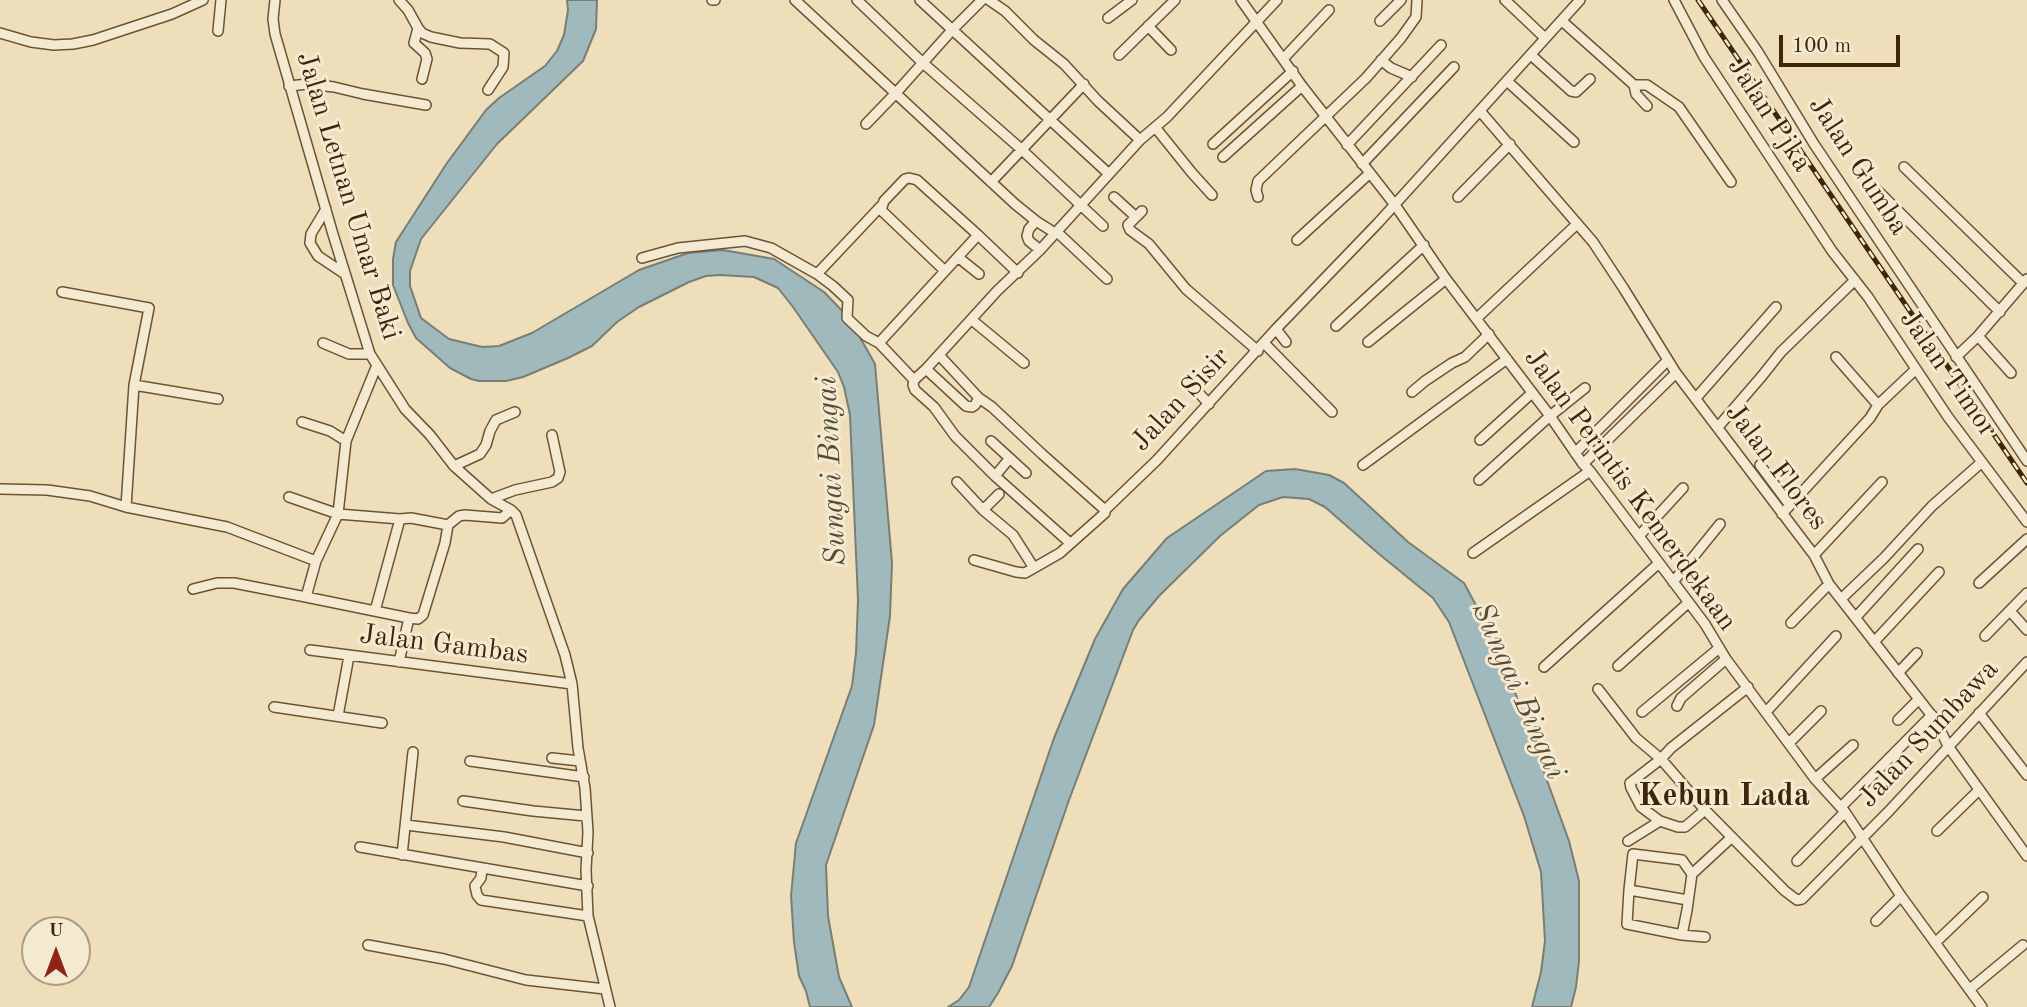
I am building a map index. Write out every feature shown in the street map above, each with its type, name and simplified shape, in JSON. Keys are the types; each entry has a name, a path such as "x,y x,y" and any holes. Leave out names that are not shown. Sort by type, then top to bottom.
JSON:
{"street":[{"path":"0,33 54,45 73,44 172,14 203,0"},
{"path":"218,32 221,0"},
{"name":"Jalan Letnan Umar Baki","path":"275,0 275,34 369,354 405,409 454,466 491,499 511,510"},
{"path":"399,0 422,33 445,41 490,44 500,49 505,57 503,68 488,90"},
{"path":"857,0 1103,226"},
{"path":"920,0 1109,174"},
{"path":"866,124 982,0"},
{"path":"989,0 1005,11 1084,84 1098,101 1140,140"},
{"path":"1108,18 1132,0"},
{"path":"1119,55 1175,0"},
{"name":"Jalan Perintis Kemerdekaan","path":"1241,0 1302,86 1395,205 1446,279 1705,624 1718,649 1815,779 1843,809 1901,896 1982,1007"},
{"path":"1070,543 955,436 934,407 915,390 914,380 997,291 1040,250 1140,140 1167,117 1277,0"},
{"path":"1380,20 1401,0"},
{"path":"1258,197 1258,181 1366,78 1412,24 1416,17 1417,0"},
{"path":"1505,0 1545,38"},
{"name":"Jalan Sisir","path":"1034,568 1060,553 1105,513 1105,510 1157,460 1276,329 1395,205 1580,0"},
{"name":"Jalan Pjka","path":"1674,0 1704,57 1832,251"},
{"name":"Jalan Gumba","path":"1723,0 1814,144 2027,461"},
{"path":"799,2 991,182 1036,221 1056,232 1107,279"},
{"path":"1283,59 1329,10"},
{"path":"1562,20 1634,85 1636,94 1647,106"},
{"path":"1148,26 1171,50"},
{"path":"418,27 414,43 425,53 427,60 422,79"},
{"path":"1347,145 1441,45"},
{"path":"1531,55 1571,91 1576,92 1590,79"},
{"path":"1381,60 1391,68 1412,77"},
{"path":"1362,164 1454,67"},
{"path":"1213,144 1293,71"},
{"path":"1507,80 1574,142"},
{"path":"289,86 308,84 334,87 426,105"},
{"path":"991,182 1084,84"},
{"path":"1634,85 1647,85 1679,107 1731,183"},
{"path":"1223,157 1302,86"},
{"name":"Jalan Flores","path":"1480,111 1592,242 1667,361 1814,555 1829,583 1932,715 1948,746 2027,856"},
{"path":"1155,127 1212,195"},
{"path":"1458,197 1510,144"},
{"path":"1904,167 2025,281 2000,312 1956,357"},
{"path":"1297,240 1370,173"},
{"path":"817,274 905,179 913,178 1018,273"},
{"path":"1877,190 2000,312"},
{"path":"1114,197 1139,214 1128,225 1130,230 1149,244 1186,289 1261,347 1332,412"},
{"path":"881,206 883,214 945,271"},
{"path":"326,209 311,234 310,243 318,256 345,274"},
{"path":"1036,221 1027,236 1040,250"},
{"path":"1477,318 1577,224"},
{"path":"879,343 978,235"},
{"path":"642,258 678,248 745,241 771,248 817,274 848,300 847,318 853,326 879,343 914,380"},
{"path":"1336,326 1424,245"},
{"name":"Jalan Timor","path":"1832,251 1855,280 1948,417 2027,522"},
{"path":"959,258 979,274"},
{"path":"1368,342 1446,279"},
{"path":"1718,427 1781,352 1855,280"},
{"path":"62,292 149,308 134,385 126,507"},
{"path":"1696,398 1776,307"},
{"path":"972,320 1024,363"},
{"path":"1276,329 1286,342"},
{"path":"1412,392 1452,363 1465,357 1489,334"},
{"path":"1978,336 2011,373"},
{"path":"323,343 349,354 369,354"},
{"path":"939,355 979,398 1105,510"},
{"path":"1836,357 1878,405"},
{"path":"1363,465 1507,359"},
{"path":"1575,453 1667,361"},
{"path":"306,597 316,561 338,514 346,441 377,365"},
{"path":"926,369 966,406 975,405 979,398"},
{"path":"1782,513 1870,418 1878,405 1916,369"},
{"path":"1473,554 1587,467 1676,373"},
{"path":"134,385 218,399"},
{"path":"1479,480 1585,388"},
{"path":"1197,391 1209,404"},
{"path":"1480,440 1532,393"},
{"path":"454,466 480,454 496,420 516,412"},
{"path":"302,422 330,431 346,441"},
{"path":"491,499 558,478 560,472 552,435"},
{"path":"991,441 1026,473"},
{"path":"995,476 1009,459"},
{"path":"1842,599 1932,506 1982,462"},
{"path":"1760,465 1789,504"},
{"path":"957,482 983,510 1013,535 1034,568 1025,573 1016,572 974,560"},
{"path":"1814,555 1882,482"},
{"path":"1639,536 1683,488"},
{"path":"0,489 47,490 90,496 126,507 227,527 316,561"},
{"path":"983,510 999,494"},
{"path":"289,497 338,514 411,518 448,525"},
{"path":"193,589 217,583 234,583 409,618 421,617 445,543 448,525 459,516 502,518 511,510 516,515 565,654 572,684 584,777 588,916 610,1007"},
{"path":"375,611 400,519"},
{"path":"1673,582 1720,524"},
{"path":"1979,583 2027,539"},
{"path":"1856,617 1918,549"},
{"path":"1544,667 1659,563"},
{"path":"1874,642 1939,572"},
{"path":"1791,623 1829,583"},
{"path":"1984,636 2027,593"},
{"path":"1618,666 1688,603"},
{"path":"2010,611 2027,630"},
{"path":"400,662 409,618"},
{"path":"1766,712 1836,636"},
{"path":"1642,712 1718,649"},
{"name":"Jalan Gambas","path":"310,650 572,684"},
{"path":"1898,673 1917,653"},
{"path":"338,716 349,656"},
{"path":"1677,706 1681,698 1726,659"},
{"name":"Jalan Sumbawa","path":"1732,837 1784,891 1797,900 1802,899 2027,662"},
{"path":"1705,810 1685,827 1660,821 1642,807 1630,783 1748,687"},
{"path":"1598,689 1636,738 1661,759 1732,837 1692,874 1682,934"},
{"path":"1898,720 1919,699"},
{"path":"274,707 383,723"},
{"path":"1789,743 1821,711"},
{"path":"1979,713 2027,775"},
{"path":"1797,861 1932,715"},
{"path":"1815,779 1853,745"},
{"path":"402,855 413,752"},
{"path":"552,758 580,761"},
{"path":"470,761 584,777"},
{"path":"1937,831 1979,790"},
{"path":"463,801 586,816"},
{"path":"1628,841 1660,821"},
{"path":"406,825 504,837 588,853"},
{"path":"360,847 588,886"},
{"path":"1692,874 1682,860 1633,854 1627,924 1705,937"},
{"path":"482,868 480,880 475,886 481,900 588,916"},
{"path":"1629,890 1688,900"},
{"path":"1876,921 1901,896"},
{"path":"1935,943 1983,897"},
{"path":"1970,989 2023,944"},
{"path":"368,945 444,959 526,979 605,989"}],"water":[{"path":"567,0 597,0 596,29 583,61 497,144 421,239 410,271 410,286 421,318 449,339 482,347 499,346 532,333 639,270 688,253 723,250 774,259 824,292 849,318 875,364 892,563 890,616 874,725 826,865 828,916 839,977 852,1007 810,1007 799,976 791,896 796,843 852,686 856,653 858,600 850,415 838,372 778,288 754,277 720,275 706,276 689,282 639,307 617,322 592,346 568,358 523,377 506,381 479,381 450,368 416,338 393,285 396,242 447,163 486,110 545,66 557,51 564,35"},
{"path":"1295,469 1329,475 1344,483 1408,542 1464,583 1499,648 1569,841 1579,881 1579,961 1571,1007 1532,1007 1545,941 1541,872 1524,816 1449,622 1433,598 1325,507 1309,499 1283,497 1259,505 1220,536 1159,596 1139,620 1069,800 1012,966 989,1007 948,1007 959,1000 969,987 1054,738 1095,639 1123,589 1167,538 1266,471"}],"railway":[{"path":"1698,0 2027,483"}],"district":[{"name":"Kebun Lada","path":"1724,797"}],"water label":[{"name":"Sungai Bingai","path":"832,471"},
{"name":"Sungai Bingai","path":"1518,691"}]}
